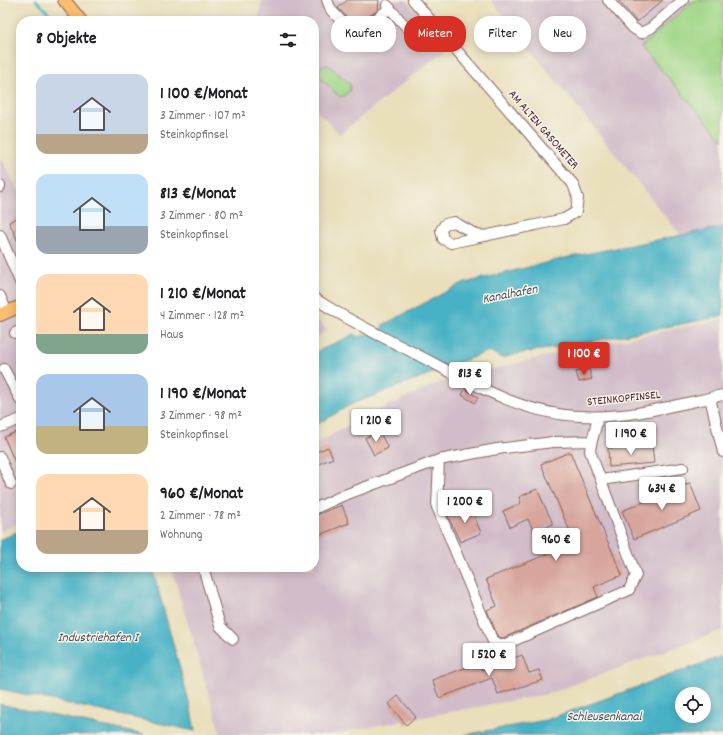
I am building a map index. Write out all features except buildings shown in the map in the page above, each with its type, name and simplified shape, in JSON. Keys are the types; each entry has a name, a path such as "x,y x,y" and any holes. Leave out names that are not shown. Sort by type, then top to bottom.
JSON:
{"main road":[{"path":"64,0 77,16"},
{"path":"3,314 16,308"}],"street":[{"path":"327,0 331,10 355,36 389,7 404,23"},
{"name":"AM ALTEN GASOMETER","path":"413,0 427,16"},
{"path":"608,0 633,28 641,33 651,28 683,0"},
{"name":"AM ALTEN GASOMETER","path":"458,52 573,184 578,195 576,212 568,218 486,236"},
{"path":"0,235 16,272"},
{"path":"0,296 3,314"},
{"name":"STEINKOPFINSEL","path":"319,301 346,317 465,379 505,399 524,406 560,414 597,417 640,412 723,395"},
{"path":"4,370 16,392"},
{"path":"710,398 723,452"},
{"path":"493,642 504,645 629,590 636,575 590,451 591,441 597,426 597,417"},
{"path":"0,427 16,421"},
{"path":"319,507 342,496 438,460 497,449 553,442 591,441"},
{"path":"0,457 11,484"},
{"path":"438,460 437,507 499,656"},
{"path":"601,480 683,468"},
{"path":"204,572 220,626 233,639"}],"shaded area":[{"path":"262,0 406,0 420,16 404,16 404,52 442,52 340,134 319,113 319,16 259,16"},
{"path":"491,0 723,0 723,227 681,236 531,50 531,16 504,16"},
{"path":"0,156 16,186 16,524 0,531"},
{"path":"723,319 723,630 548,694 326,735 221,735 172,572 319,572 319,442 360,418 441,382 575,349"},
{"path":"319,322 327,330 319,336"}],"green space":[{"path":"694,0 723,0 723,140 641,47"},
{"path":"328,65 350,84 350,90 344,96 339,96 319,78 319,69"}],"water":[{"name":"Kanalhafen","path":"723,227 723,316 562,347 521,353 502,358 489,351 352,404 319,423 319,351 354,334 359,337 382,328 383,325 461,284 565,258"},
{"name":"Industriehafen I","path":"16,532 16,572 153,572 190,705 195,731 0,689 0,540"},
{"name":"Schleusenkanal","path":"723,656 723,735 464,735 546,720"},
{"path":"0,704 144,735 0,735"}],"waterway":[{"path":"36,0 52,16"}]}
